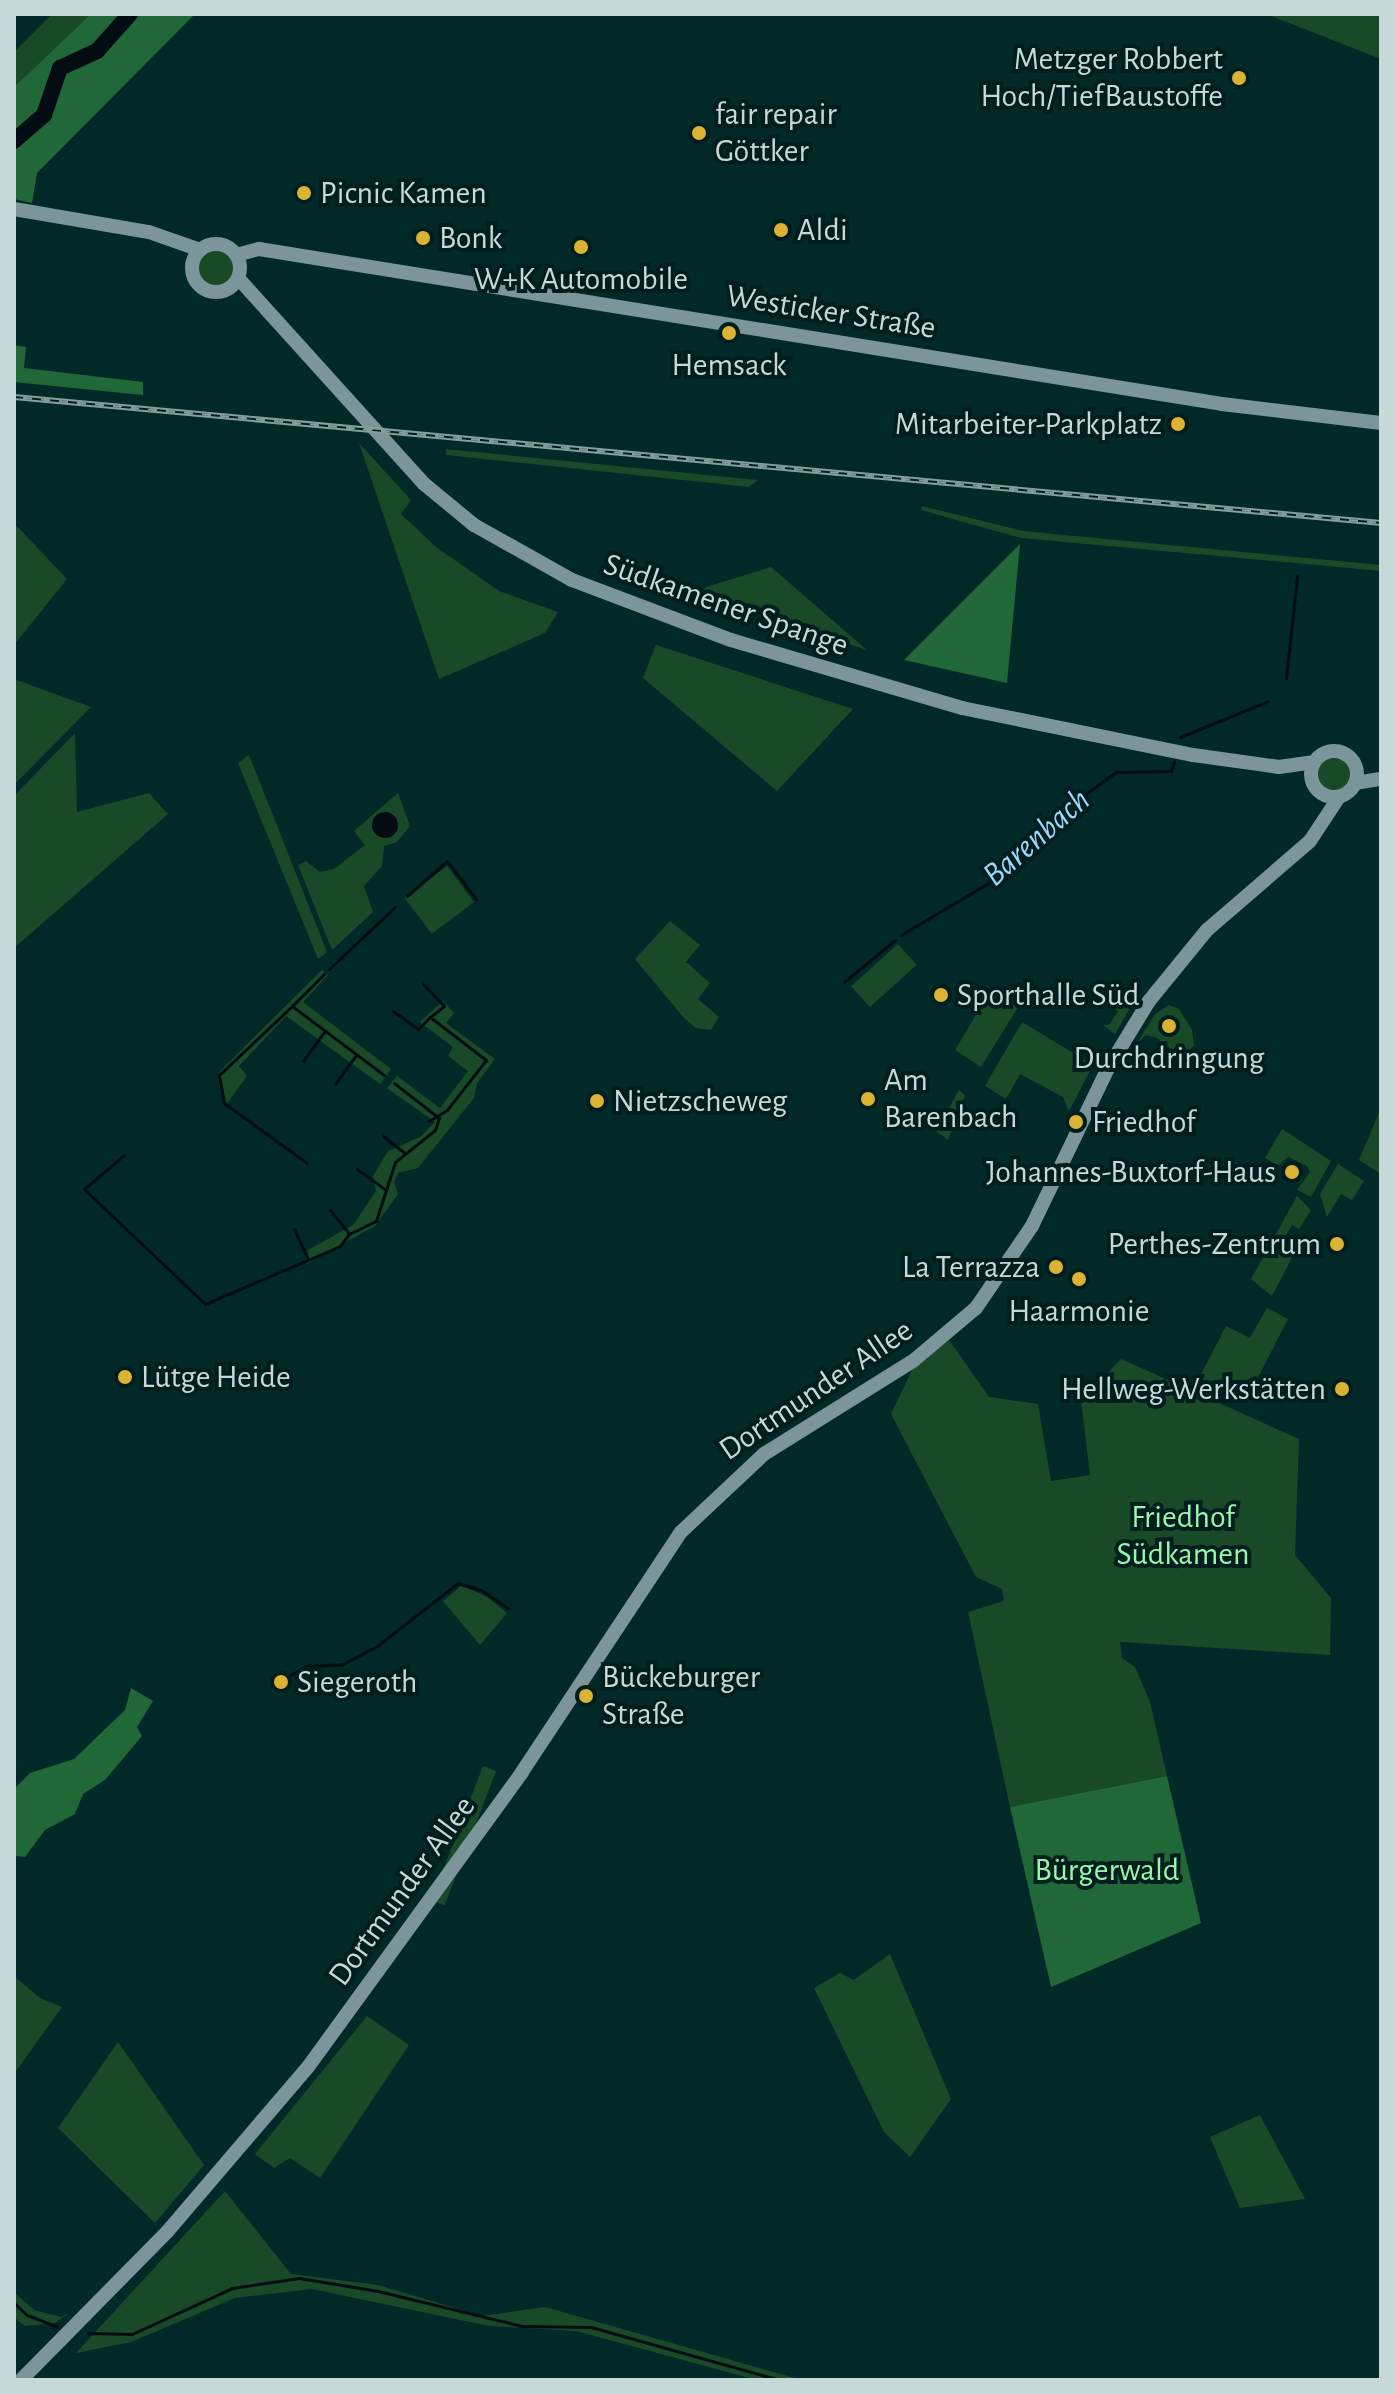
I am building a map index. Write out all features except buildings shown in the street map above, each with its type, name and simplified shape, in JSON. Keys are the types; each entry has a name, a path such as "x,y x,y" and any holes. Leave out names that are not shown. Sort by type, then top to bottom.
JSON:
{"street":[{"path":"14,209 167,237 196,254 222,245 236,272 215,292 202,288 192,275 196,254"},
{"name":"Westicker Straße","path":"236,272 273,252 1222,404 1381,423"},
{"name":"Südkamener Spange","path":"236,272 256,300 423,483 507,546 572,580 731,640 900,692 1087,736 1279,767"},
{"path":"1279,767 1313,762 1335,750 1347,754 1356,768 1355,783"},
{"path":"1311,780 1313,762"},
{"path":"1279,767 1311,780 1321,794 1319,829"},
{"path":"1356,768 1381,777"},
{"path":"1321,794 1339,797 1355,783 1381,777"},
{"name":"Dortmunder Allee","path":"21,2380 198,2197 308,2067 398,1948 681,1532 764,1454 913,1361 976,1308 1032,1226 1107,1070 1154,993 1207,930 1303,849 1339,797"}],"green space":[{"path":"52,14 91,14 14,87 14,52"},
{"path":"91,14 195,14 37,173 32,203 14,199 14,87"},
{"path":"1266,14 1381,14 1381,59"},
{"path":"216,250 229,255 234,268 229,281 216,286 203,281 198,268 203,255"},
{"path":"14,345 26,347 24,368 143,382 143,395 14,382"},
{"path":"359,443 411,500 401,514 436,547 499,591 558,612 545,633 439,679"},
{"path":"446,449 758,480 749,487 446,455"},
{"path":"922,506 1023,531 1381,565 1381,571 1021,538 921,510"},
{"path":"14,523 67,579 14,645"},
{"path":"1020,544 1007,683 904,660"},
{"path":"771,567 867,650 700,596 706,587"},
{"path":"656,645 853,709 777,791 643,678"},
{"path":"14,679 91,707 15,784 14,782"},
{"path":"75,733 77,812 149,793 168,814 14,948 14,796"},
{"path":"249,755 327,952 318,959 238,763"},
{"path":"1334,756 1347,761 1352,774 1347,787 1334,792 1321,787 1316,774 1321,761"},
{"path":"398,793 410,826 397,842 384,846 382,866 364,886 373,912 332,950 298,865 306,861 320,872 334,869 365,845 354,831"},
{"path":"447,866 474,902 432,934 405,898"},
{"path":"670,921 700,945 686,962 710,983 698,999 719,1017 711,1030 696,1028 684,1018 635,959"},
{"path":"898,944 917,965 870,1007 851,986"},
{"path":"322,970 328,975 303,1002 391,1069 380,1084 286,1016 239,1066 247,1076 226,1105 219,1072"},
{"path":"991,990 1008,1001 1015,990 1025,996 981,1067 955,1050"},
{"path":"1110,996 1130,1008 1115,1034 1103,1025 1109,1025 1118,1011 1110,1006"},
{"path":"443,1001 454,1013 446,1023 495,1059 477,1083 474,1098 418,1168 398,1173 394,1182 398,1194 375,1226 306,1264 308,1250 353,1225 376,1191 373,1176 388,1151 420,1137 435,1122 387,1088 397,1076 440,1108 468,1071 448,1056 453,1047 420,1022"},
{"path":"1169,1005 1179,1009 1192,1030 1194,1046 1180,1056 1157,1038 1146,1035 1137,1043 1155,1014"},
{"path":"1022,1022 1093,1065 1069,1111 1063,1097 1020,1074 1006,1099 985,1086"},
{"path":"959,1090 965,1095 948,1140 936,1131"},
{"path":"1381,1108 1381,1174 1359,1160"},
{"path":"1282,1129 1331,1161 1311,1197 1297,1190 1310,1172 1307,1166 1288,1157 1278,1166 1265,1158"},
{"path":"1338,1164 1364,1181 1352,1200 1341,1194 1327,1217 1320,1194"},
{"path":"1297,1196 1311,1210 1299,1229 1292,1225 1280,1245 1294,1254 1272,1296 1251,1279"},
{"path":"1267,1308 1288,1319 1247,1399 1198,1380 1226,1326 1250,1338"},
{"name":"Friedhof Südkamen","path":"949,1340 989,1397 1038,1404 1051,1481 1090,1475 1081,1400 1121,1359 1299,1439 1295,1555 1331,1598 1330,1655 1120,1642 1122,1658 1135,1667 1150,1702 1167,1776 1010,1807 968,1612 1004,1601 1002,1589 976,1577 891,1414 913,1368"},
{"path":"461,1586 486,1596 507,1613 480,1645 443,1601"},
{"path":"131,1688 153,1701 137,1727 142,1736 105,1780 83,1794 75,1814 45,1830 25,1857 14,1856 14,1789 30,1773 74,1759 125,1710"},
{"path":"483,1766 496,1771 444,1905 431,1900"},
{"name":"Bürgerwald","path":"1167,1776 1201,1923 1051,1987 1010,1807"},
{"path":"890,1954 951,2099 910,2157 884,2132 814,1988 840,1973 854,1980"},
{"path":"14,1976 40,1998 62,2007 14,2074"},
{"path":"367,2016 409,2045 320,2178 290,2158 274,2168 255,2154"},
{"path":"118,2042 204,2165 155,2223 58,2128"},
{"path":"1260,2115 1305,2199 1240,2208 1210,2137"},
{"path":"225,2191 291,2274 378,2285 482,2316 545,2307 802,2380 757,2380 576,2331 489,2326 312,2289 235,2298 131,2342 76,2353"},
{"path":"14,2292 34,2310 61,2317 70,2312 55,2323 25,2326 14,2318"}],"shaded area":[{"path":"385,812 395,815 398,825 395,835 385,838 375,835 372,825 375,815"}],"waterway":[{"path":"14,141 44,115 60,68 97,51 130,14"},
{"name":"Barenbach","path":"1286,678 1297,576"},
{"name":"Barenbach","path":"1180,737 1268,701"},
{"name":"Barenbach","path":"901,935 990,882 1066,808 1116,772 1171,771 1174,761"},
{"path":"407,896 447,861 476,899"},
{"path":"329,969 395,907"},
{"name":"Barenbach","path":"844,982 895,940"},
{"path":"324,974 292,1006 384,1075"},
{"path":"423,984 444,1006 430,1017"},
{"path":"292,1006 219,1075 224,1103 307,1163"},
{"path":"393,1011 418,1029 430,1017 486,1060 447,1110 429,1121"},
{"path":"303,1061 324,1032"},
{"path":"335,1084 356,1055"},
{"path":"124,1155 84,1189 205,1304 340,1246 349,1234 376,1221 395,1162 435,1130 439,1118 394,1083"},
{"path":"383,1136 405,1153"},
{"path":"357,1169 386,1190"},
{"path":"330,1210 348,1232"},
{"path":"294,1229 308,1259"},
{"name":"Barenbach","path":"290,1675 308,1666 343,1664 377,1646 458,1583 481,1590 508,1608"},
{"path":"88,2333 132,2334 232,2288 299,2278 378,2291 522,2326 591,2327 779,2380"},
{"path":"14,2303 27,2315 58,2327"}],"railway":[{"path":"14,397 1381,523"}],"place":[{"name":"Metzger Robbert Hoch/TiefBaustoffe","path":"1239,78"},
{"name":"fair repair Göttker","path":"699,133"},
{"name":"Picnic Kamen","path":"304,193"},
{"name":"Aldi","path":"781,230"},
{"name":"Bonk","path":"423,238"},
{"name":"W+K Automobile","path":"581,247"},
{"name":"Hemsack","path":"729,333"},
{"name":"Mitarbeiter-Parkplatz","path":"1178,424"},
{"name":"Sporthalle Süd","path":"941,995"},
{"name":"Durchdringung","path":"1169,1026"},
{"name":"Am Barenbach","path":"868,1099"},
{"name":"Nietzscheweg","path":"597,1101"},
{"name":"Friedhof","path":"1076,1122"},
{"name":"Johannes-Buxtorf-Haus","path":"1292,1172"},
{"name":"Perthes-Zentrum","path":"1337,1244"},
{"name":"La Terrazza","path":"1056,1267"},
{"name":"Haarmonie","path":"1079,1279"},
{"name":"Lütge Heide","path":"125,1377"},
{"name":"Hellweg-Werkstätten","path":"1342,1389"},
{"name":"Siegeroth","path":"281,1682"},
{"name":"Bückeburger Straße","path":"586,1696"}]}
